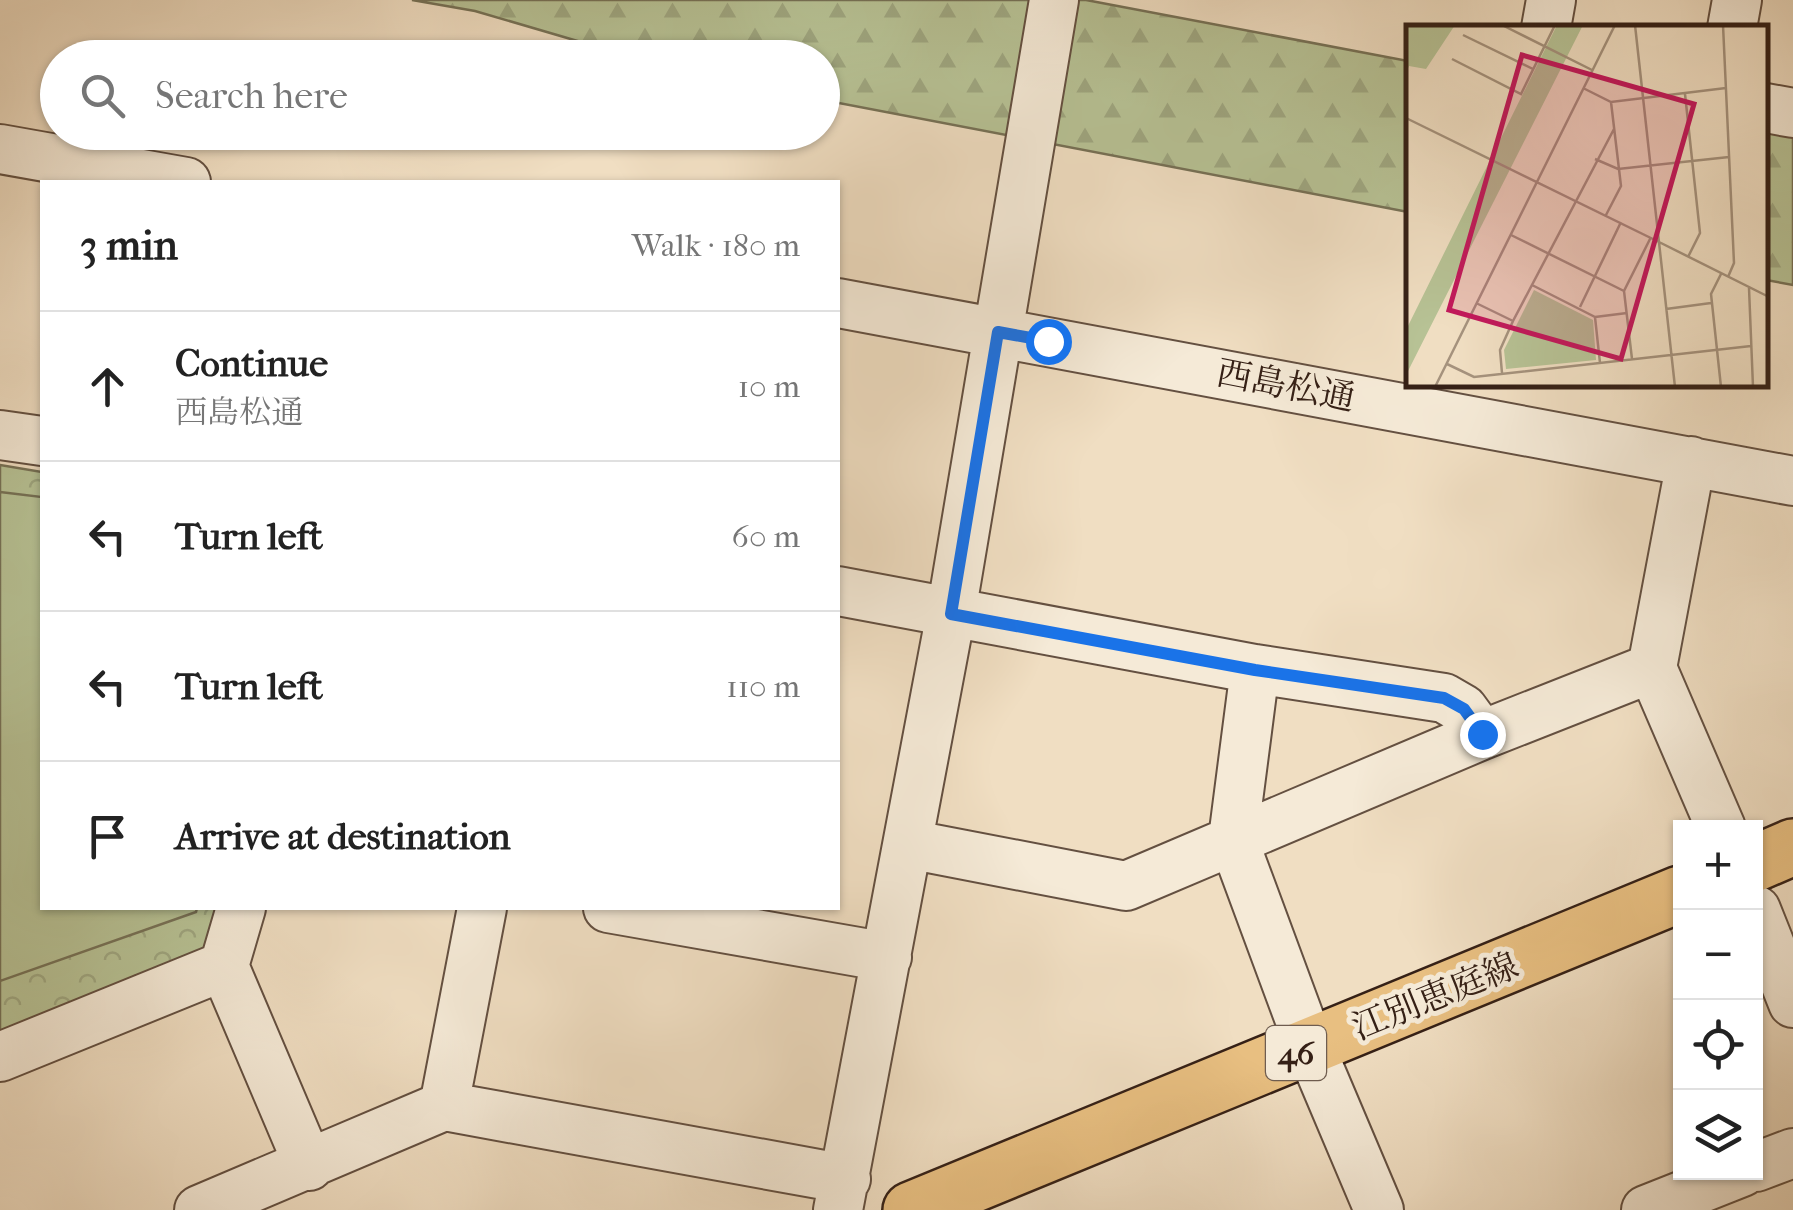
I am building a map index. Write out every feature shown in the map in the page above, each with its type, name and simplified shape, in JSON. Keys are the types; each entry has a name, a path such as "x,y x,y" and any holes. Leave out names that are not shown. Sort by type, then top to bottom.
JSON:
{"main road":[{"path":"1763,860 1793,847"},
{"name":"江別恵庭線","path":"911,1210 1673,897"}],"street":[{"path":"200,1210 444,1106 842,1194 951,614 1054,0"},
{"path":"1547,25 1552,0"},
{"path":"1733,25 1737,0"},
{"path":"1768,108 1793,113"},
{"path":"0,149 92,174 162,180"},
{"name":"西島松通","path":"840,303 1793,480"},
{"path":"0,435 40,441"},
{"path":"1691,462 1652,668 1718,820"},
{"path":"840,591 1255,670 1444,698 1464,709 1482,734"},
{"path":"908,844 1126,886 1482,734 1652,668"},
{"path":"1255,670 1232,839 1310,1048 1379,1210"},
{"path":"240,910 224,966 309,1166"},
{"path":"444,1106 482,910"},
{"path":"620,910 888,956"},
{"path":"1763,928 1793,1003"},
{"path":"0,1057 224,966"},
{"path":"1763,1164 1793,1152"},
{"path":"1646,1210 1722,1180"}],"green space":[{"path":"412,0 1086,0 1406,61 1406,212 840,103 840,40 574,40 475,11"},
{"path":"1768,125 1793,130 1793,285 1768,280"},
{"path":"0,465 40,472 40,910 224,910 202,954 0,1041"},
{"path":"0,492 40,497 40,910 196,910 0,981"}],"route":[{"path":"1048,341 998,332 951,614 1255,670 1444,698 1464,709 1482,734"}]}
